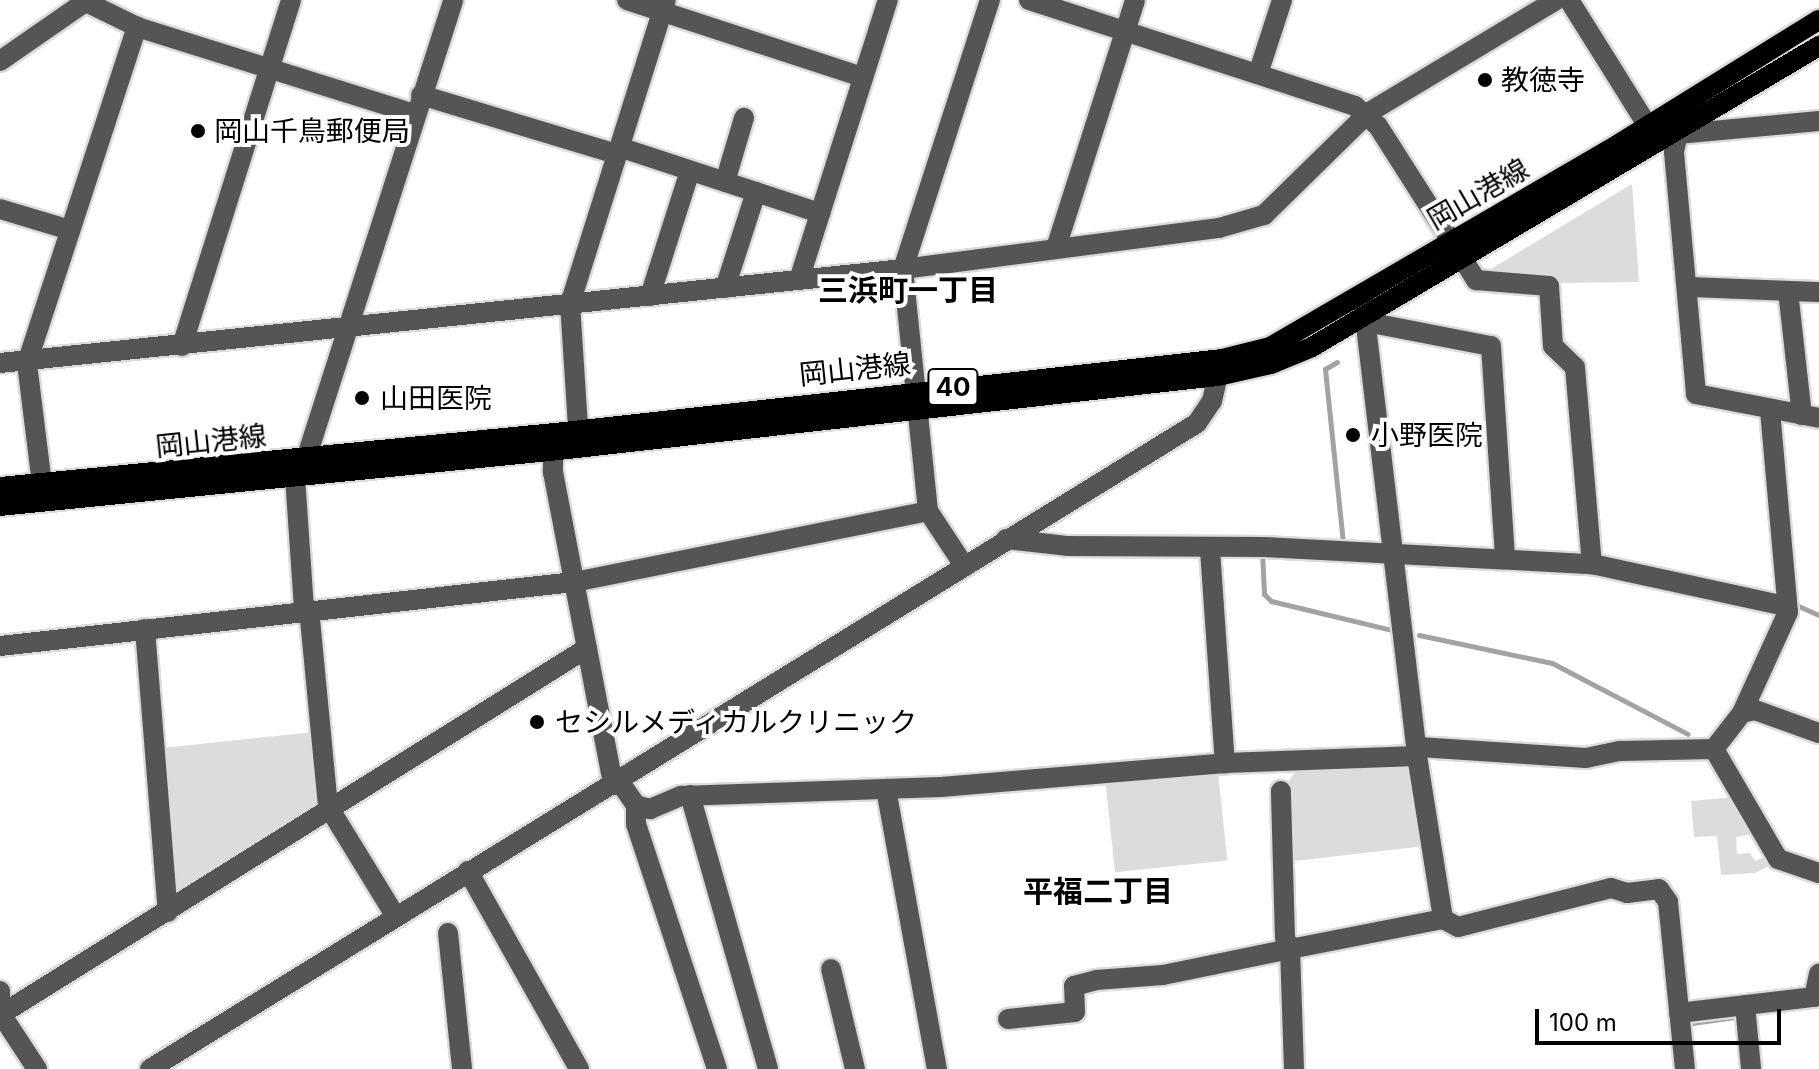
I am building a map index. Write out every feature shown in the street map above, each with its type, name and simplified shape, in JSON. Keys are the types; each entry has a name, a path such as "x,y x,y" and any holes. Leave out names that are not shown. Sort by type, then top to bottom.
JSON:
{"main road":[{"name":"岡山港線","path":"0,506 43,493 552,442 576,436 1220,367 1365,311 1647,125 1819,20"},
{"name":"岡山港線","path":"1456,250 1659,145 1819,46"},
{"name":"岡山港線","path":"0,487 43,493"}],"street":[{"path":"0,61 85,0 137,27 269,69 618,151 820,213"},
{"path":"182,346 291,0"},
{"path":"396,917 328,806 306,610 301,468 453,0"},
{"path":"627,0 665,6 863,77"},
{"path":"799,280 888,0"},
{"path":"963,564 928,511 903,269 990,0"},
{"path":"1029,0 1368,113 1456,250 1482,282 1552,290 1553,346 1575,367 1592,560"},
{"path":"1056,248 1135,0"},
{"path":"1258,74 1282,0"},
{"path":"0,363 27,363 347,326 903,269 1219,228 1264,215 1368,113 1556,0"},
{"path":"1569,0 1659,145"},
{"path":"576,436 570,304 665,6"},
{"path":"43,493 27,363 137,27"},
{"path":"725,182 744,118"},
{"path":"1788,291 1811,416 1696,394 1674,152 1678,134 1819,121"},
{"path":"650,296 690,171"},
{"path":"725,288 756,192"},
{"path":"0,209 70,230"},
{"path":"1688,287 1819,292"},
{"path":"1443,919 1418,752 1365,311 1491,346 1505,555"},
{"path":"150,1069 468,871 616,783 963,564 1197,423 1212,401 1220,367"},
{"path":"1714,754 1742,713 1788,612 1783,602 1770,409"},
{"path":"552,442 574,582 616,783 636,805 650,809 690,795 886,789 1225,763 1418,752 1586,758 1620,751 1714,754"},
{"path":"0,646 574,582 928,511"},
{"path":"1006,539 1210,550 1262,548 1592,560 1783,602"},
{"path":"1210,550 1225,763"},
{"path":"145,629 168,912"},
{"path":"1,1014 168,912 328,806 587,648"},
{"path":"1742,713 1755,710 1819,733"},
{"path":"1714,754 1778,859 1819,873"},
{"path":"886,789 937,1069"},
{"path":"1281,791 1285,938 1290,949 1294,1069"},
{"path":"690,795 768,1069"},
{"path":"636,805 636,824 717,1069"},
{"path":"468,871 579,1069"},
{"path":"1008,1019 1075,1012 1074,986 1096,980 1163,975 1443,919 1458,927 1611,888 1627,893 1659,889 1668,902 1685,1069"},
{"path":"448,933 462,1069"},
{"path":"831,969 855,1069"},
{"path":"1680,1021 1814,997 1819,974"},
{"path":"0,991 1,1014 37,1069"},
{"path":"1746,1011 1751,1069"}],"shaded area":[{"path":"1632,184 1639,282 1558,283 1490,277 1486,272"},
{"path":"314,732 320,802 171,897 162,748"},
{"path":"1408,766 1425,846 1286,862 1286,784 1298,769"},
{"path":"1218,772 1227,861 1115,872 1106,784"},
{"path":"1734,797 1776,862 1755,873 1721,875 1717,836 1694,837 1691,801","holes":["1754,834 1767,856 1755,861 1750,853 1737,854 1736,837"]}],"waterway":[{"path":"1337,362 1325,369 1343,544"},
{"path":"1262,551 1264,594 1271,601 1396,631"},
{"path":"1794,604 1819,615"},
{"path":"1419,635 1552,663 1688,734"},
{"path":"1685,1024 1743,1016"}],"place":[{"name":"教徳寺","path":"1485,80"},
{"name":"岡山千鳥郵便局","path":"198,131"},
{"name":"山田医院","path":"362,398"},
{"name":"小野医院","path":"1353,435"},
{"name":"セシルメディカルクリニック","path":"537,722"}],"district":[{"name":"三浜町一丁目","path":"908,290"},
{"name":"平福二丁目","path":"1098,891"}]}
